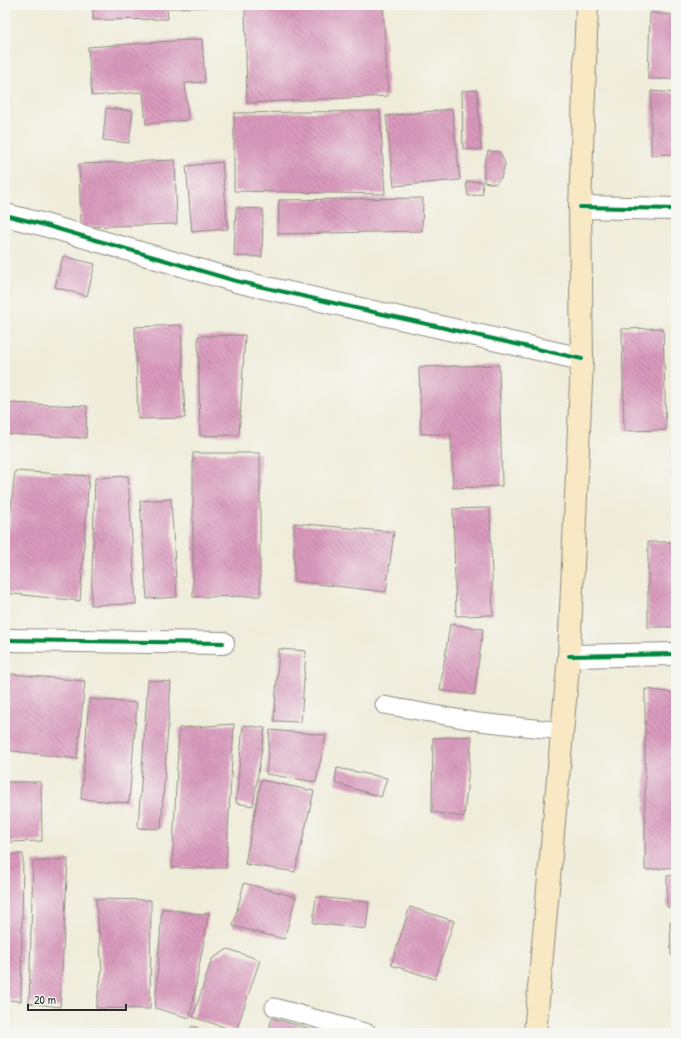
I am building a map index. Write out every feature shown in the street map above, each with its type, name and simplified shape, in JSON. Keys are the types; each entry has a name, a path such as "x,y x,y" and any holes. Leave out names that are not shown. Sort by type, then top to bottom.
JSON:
{"main road":[{"path":"535,1033 569,656 582,359 580,207 587,5"}],"street":[{"path":"580,207 676,209"},
{"path":"5,215 41,224 236,281 582,359"},
{"path":"5,640 223,643"},
{"path":"569,656 676,654"}],"lane":[{"path":"384,705 479,722 562,732"},
{"path":"274,1007 368,1033"}],"building":[{"path":"93,5 225,5 225,7 167,8 168,19 93,20"},
{"path":"245,5 383,5 388,96 247,103"},
{"path":"650,13 676,15 676,79 648,79"},
{"path":"202,39 205,82 185,83 188,120 146,124 143,92 92,96 88,47"},
{"path":"477,90 481,150 463,149 462,91"},
{"path":"651,91 676,93 676,154 651,155"},
{"path":"106,108 133,111 129,143 103,140"},
{"path":"452,109 460,180 394,186 386,116"},
{"path":"380,111 385,194 234,191 234,113"},
{"path":"488,151 500,152 505,164 501,178 495,184 484,182 484,166"},
{"path":"175,160 177,224 81,227 79,164"},
{"path":"222,162 228,229 192,232 186,166"},
{"path":"482,181 483,194 468,196 466,182"},
{"path":"423,198 422,231 278,234 279,200"},
{"path":"236,208 263,209 262,257 234,256"},
{"path":"63,256 95,264 87,296 55,287"},
{"path":"5,268 7,268 6,299 5,299"},
{"path":"181,325 185,418 138,419 135,327"},
{"path":"663,328 666,430 624,431 622,329"},
{"path":"245,335 239,435 200,436 198,336"},
{"path":"499,365 502,486 453,488 451,434 421,434 419,367"},
{"path":"5,403 87,406 86,438 5,434"},
{"path":"193,453 260,453 260,596 193,597"},
{"path":"672,456 676,456 676,506 675,506"},
{"path":"15,471 89,476 80,601 5,593 5,562"},
{"path":"128,476 136,604 91,605 95,478"},
{"path":"171,499 177,597 147,599 140,501"},
{"path":"490,508 493,615 456,616 453,509"},
{"path":"294,523 394,532 386,592 294,581"},
{"path":"648,542 676,542 676,627 648,627"},
{"path":"450,624 483,629 474,695 440,690"},
{"path":"279,649 306,651 301,722 274,721"},
{"path":"12,674 85,681 77,759 5,750 5,686"},
{"path":"148,680 171,682 161,829 138,828"},
{"path":"645,689 676,693 676,867 645,870"},
{"path":"89,699 137,703 129,803 81,799"},
{"path":"234,724 226,868 172,868 179,728"},
{"path":"243,725 265,728 253,806 236,803"},
{"path":"270,730 326,735 316,782 266,774"},
{"path":"472,736 464,817 432,812 433,738"},
{"path":"337,768 387,778 381,797 335,783"},
{"path":"261,780 314,791 295,872 245,864"},
{"path":"5,782 41,782 42,841 5,842"},
{"path":"23,854 21,1001 5,1000 5,855"},
{"path":"68,859 60,1007 29,1003 33,862"},
{"path":"676,875 676,907 667,907 667,876"},
{"path":"244,883 296,897 284,939 233,926"},
{"path":"316,897 369,902 366,929 313,923"},
{"path":"96,899 151,900 150,1009 96,1008 102,969"},
{"path":"410,907 454,921 435,979 391,965"},
{"path":"162,908 202,915 209,912 190,1018 155,1008"},
{"path":"670,921 676,921 676,955 671,955"},
{"path":"228,949 260,960 236,1031 193,1017 212,959"},
{"path":"272,1018 324,1033 268,1033"},
{"path":"192,1026 209,1033 189,1033"}],"cycle path":[{"path":"580,207 676,209"},
{"path":"5,215 41,224 236,281 582,359"},
{"path":"5,640 223,643"},
{"path":"569,656 676,654"}]}
